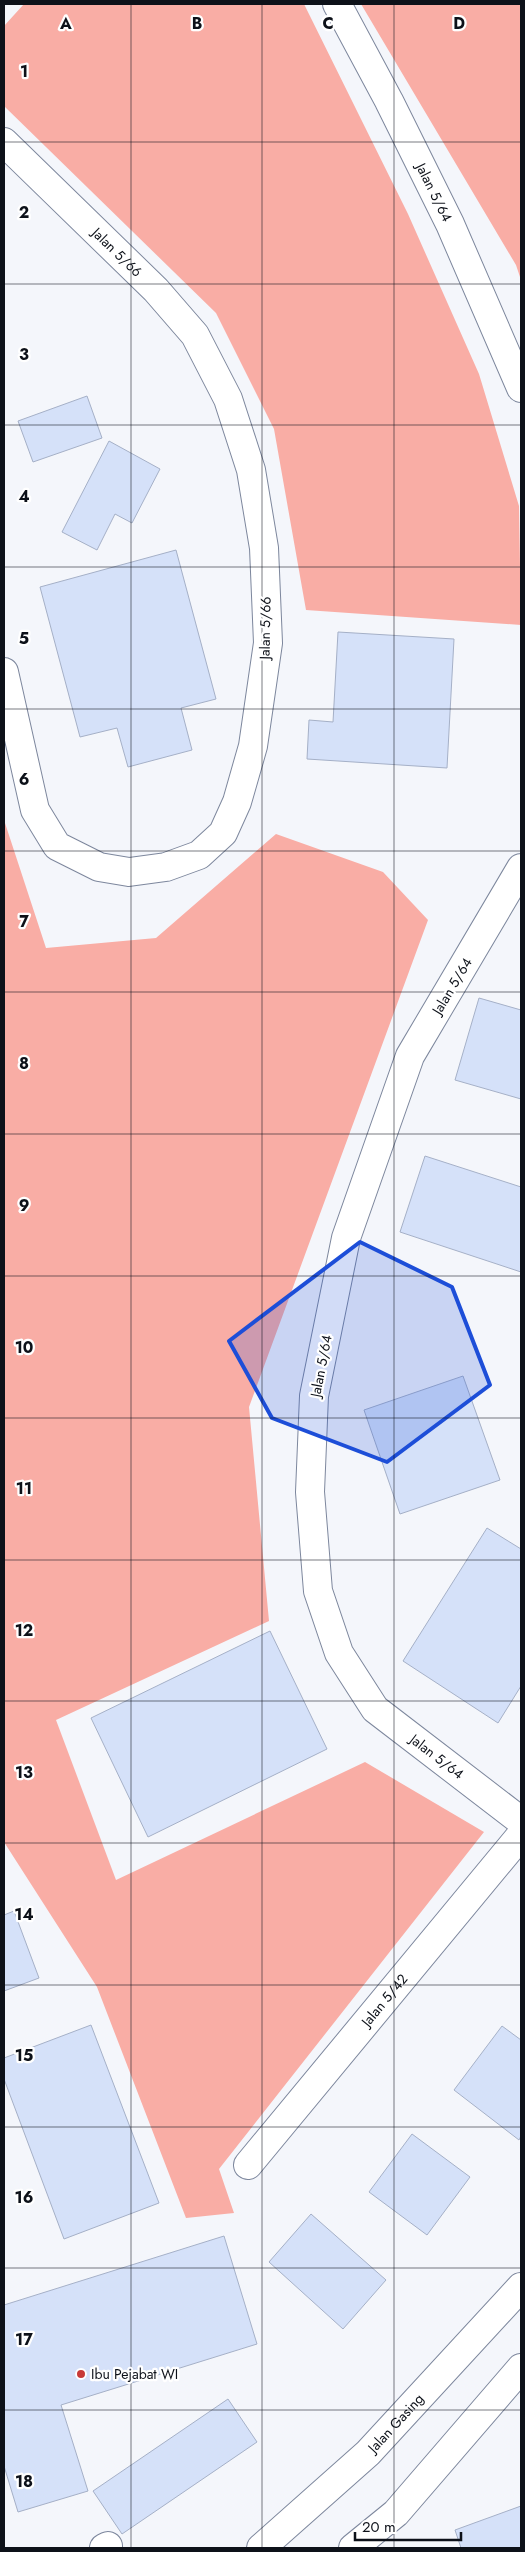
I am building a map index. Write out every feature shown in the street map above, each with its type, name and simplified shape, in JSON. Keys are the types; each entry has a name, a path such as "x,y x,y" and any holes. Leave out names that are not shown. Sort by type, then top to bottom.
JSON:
{"street":[{"name":"Jalan 5/64","path":"337,4 389,101 450,224 521,388"},
{"name":"Jalan 5/66","path":"4,142 156,290 195,334 228,399 248,461 264,548 268,643 253,746 237,802 224,833 199,855 166,867 130,872 99,867 58,846 35,810 4,672"},
{"name":"Jalan 5/64","path":"521,868 410,1056 346,1238 314,1396 310,1492 318,1591 339,1653 374,1709 521,1821"},
{"name":"Jalan 5/42","path":"248,2165 521,1835"},
{"name":"Jalan Gasing","path":"261,2548 368,2453 521,2287"},
{"path":"353,2548 396,2513 521,2368"}],"highlighted area":[{"path":"360,1242 452,1287 490,1385 387,1462 272,1418 229,1341"}],"shaded area":[{"path":"24,4 304,4 408,214 479,374 519,506 521,625 306,610 274,429 216,313 4,106 4,26"},
{"path":"361,4 521,4 521,280 516,265"},
{"path":"4,820 46,948 156,938 276,834 383,872 428,920 249,1407 269,1621 56,1720 116,1880 365,1762 484,1832 219,2169 234,2213 186,2218 97,1987 4,1842"}],"building":[{"path":"87,396 102,438 33,462 18,421"},
{"path":"109,441 160,469 132,523 115,514 97,550 62,532"},
{"path":"176,550 216,699 181,708 192,750 128,767 117,728 80,737 40,587"},
{"path":"338,632 454,639 447,768 307,759 309,720 333,722"},
{"path":"479,998 521,1010 521,1099 455,1080"},
{"path":"425,1156 521,1187 521,1272 400,1232"},
{"path":"463,1376 500,1480 400,1514 364,1410"},
{"path":"487,1528 521,1549 521,1686 498,1723 403,1661"},
{"path":"270,1631 327,1749 148,1837 91,1718"},
{"path":"14,1911 39,1978 4,1991 4,1915"},
{"path":"91,2025 159,2203 64,2239 4,2079 4,2058"},
{"path":"502,2026 521,2040 521,2136 519,2140 454,2090"},
{"path":"412,2134 470,2177 427,2235 369,2192"},
{"path":"311,2214 386,2280 343,2329 269,2262"},
{"name":"Ibu Pejabat WI","path":"224,2236 257,2344 61,2405 88,2491 18,2512 4,2466 4,2305"},
{"path":"228,2399 257,2442 122,2534 93,2491"},
{"path":"521,2506 521,2548 461,2548 455,2530"}],"place":[{"name":"Ibu Pejabat WI","path":"81,2374"}]}
